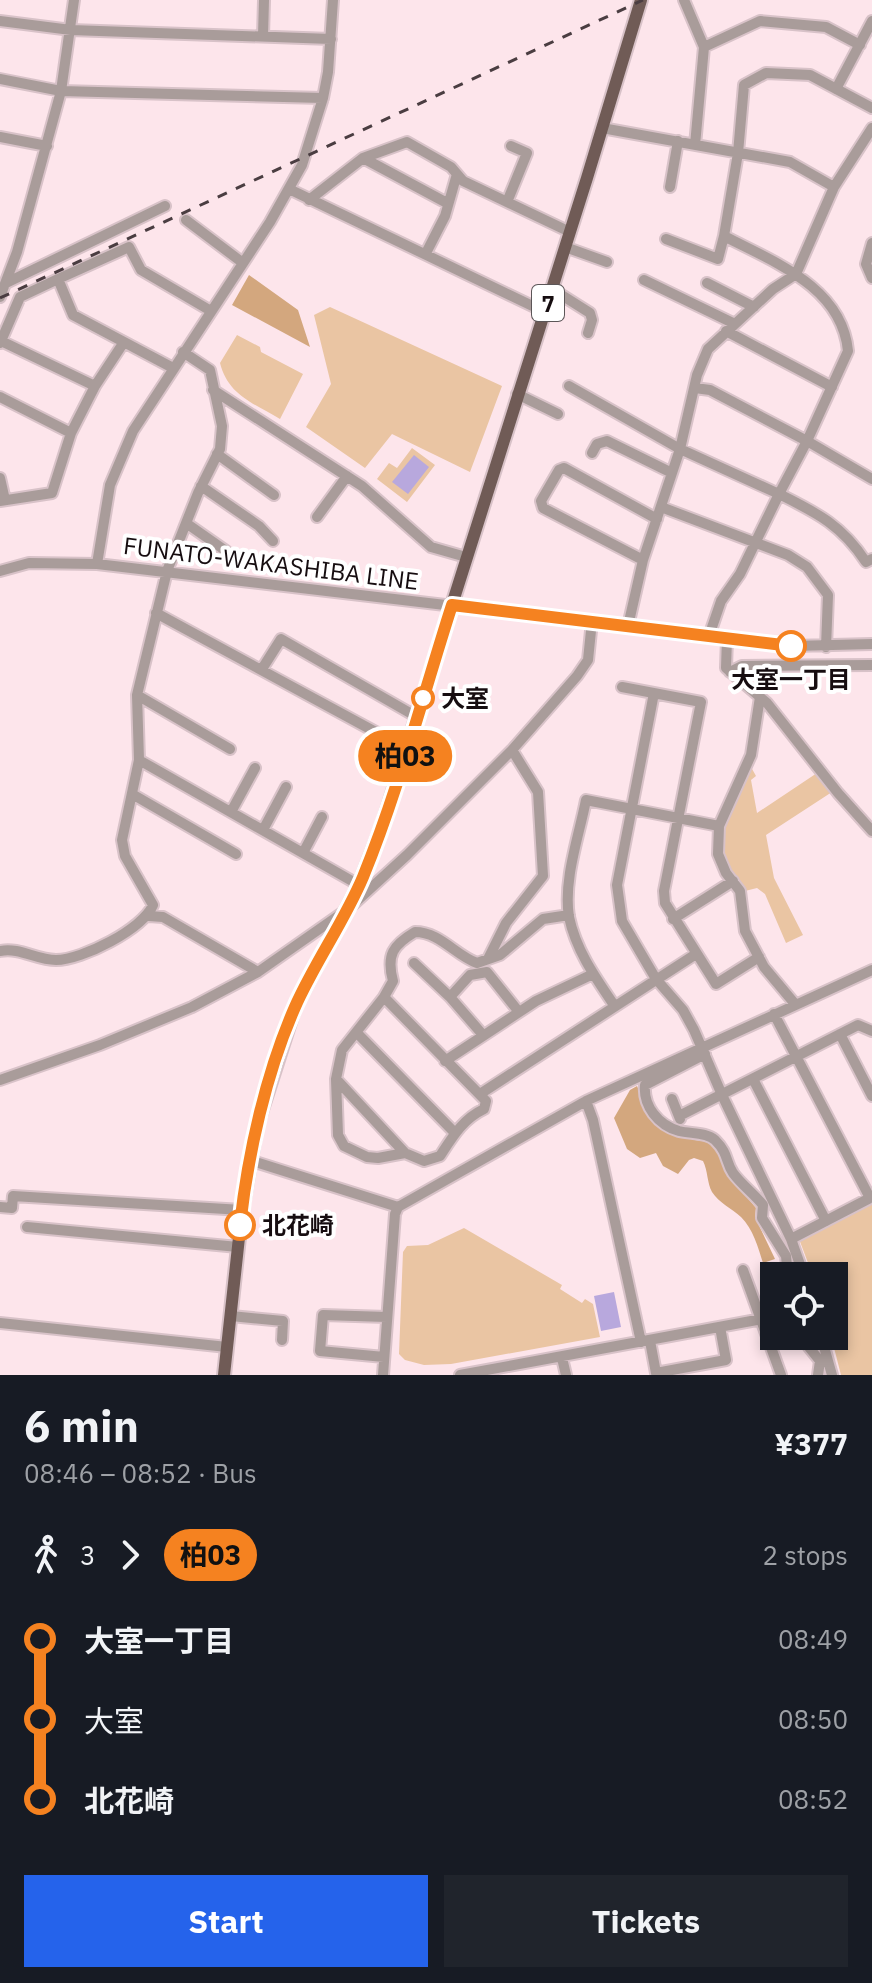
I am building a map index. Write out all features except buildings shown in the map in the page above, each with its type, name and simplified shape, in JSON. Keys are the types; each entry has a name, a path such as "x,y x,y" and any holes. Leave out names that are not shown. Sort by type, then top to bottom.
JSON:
{"main road":[{"name":"7","path":"224,1375 242,1210 257,1125 295,1007 359,885 407,749 641,0"}],"street":[{"path":"0,297 61,91 74,0"},
{"path":"263,36 264,0"},
{"path":"97,564 110,485 121,455 140,419 289,189 312,140 323,98 333,0"},
{"path":"684,0 704,47 695,145"},
{"path":"0,21 71,30 331,39"},
{"path":"704,47 760,21 826,27 860,45"},
{"path":"836,89 872,21"},
{"path":"666,239 718,259 738,153 744,85 772,72 810,75 872,108"},
{"path":"0,79 61,91 323,98"},
{"path":"602,128 790,162 834,187"},
{"path":"628,626 643,560 680,449 697,375 708,349 773,289 796,274 834,187 872,128"},
{"path":"0,137 47,146"},
{"path":"670,187 678,141"},
{"path":"309,200 363,158 407,142 451,167 463,181 570,232"},
{"path":"507,202 527,153 511,146"},
{"path":"363,158 447,203"},
{"path":"426,253 445,216 457,174"},
{"path":"289,189 545,312"},
{"path":"6,283 165,206"},
{"path":"186,220 243,263"},
{"path":"709,636 721,601 740,574 848,351 830,303 796,274 724,236"},
{"path":"872,243 866,264 872,278"},
{"path":"95,386 1,342 20,297 129,247 141,270 211,311"},
{"path":"565,247 607,262"},
{"path":"58,279 73,315 173,368"},
{"path":"644,280 832,387"},
{"path":"707,283 754,307"},
{"path":"552,289 590,313 592,320 588,333"},
{"path":"0,478 3,500 52,493 71,433 95,386 124,342"},
{"path":"0,951 11,949 56,960 85,954 149,916 153,905 125,856 122,840 139,760 137,695 167,571 217,454 222,426 210,370 183,352"},
{"path":"569,386 680,449 824,516 843,531 866,562 872,559"},
{"path":"695,388 710,390 872,479"},
{"path":"213,390 362,486 431,547 466,557"},
{"path":"517,394 558,414"},
{"path":"0,397 71,433"},
{"path":"592,453 597,444 607,441 672,473"},
{"path":"217,454 274,495"},
{"path":"643,560 543,508 541,501 559,470 564,468 657,519"},
{"path":"317,517 347,476"},
{"path":"201,486 259,526 273,541"},
{"path":"661,507 788,555 807,567 828,595 826,647"},
{"path":"186,523 226,551"},
{"name":"FUNATO-WAKASHIBA LINE","path":"0,571 29,563 97,564 793,646 867,645"},
{"path":"156,613 407,749"},
{"path":"0,1080 137,1031 192,1007 258,972 348,909 512,750 584,667 590,651 592,621"},
{"path":"727,638 724,663 730,672 760,697 872,831"},
{"path":"262,669 281,639 417,717"},
{"path":"730,672 742,666 867,666 867,645"},
{"path":"622,687 701,702 664,891 665,903 716,984 759,957"},
{"path":"654,693 617,885 619,910 628,934 656,979 688,1018 768,1202 791,1239 790,1262"},
{"path":"137,695 230,749"},
{"path":"760,697 751,755 719,826 718,854 726,873 740,891 745,931 778,987 795,1004"},
{"path":"488,959 506,923 543,876 538,792 512,750"},
{"path":"139,760 359,885"},
{"path":"231,812 255,768"},
{"path":"263,830 286,787"},
{"path":"132,794 236,854"},
{"path":"614,1005 579,948 569,915 570,881 586,800 719,826"},
{"path":"303,853 322,817"},
{"path":"673,919 733,881"},
{"path":"405,1153 367,1157 344,1146 338,1135 336,1079 342,1050 393,981 389,969 395,947 415,932 435,936 466,959 477,963 500,955 543,919 569,915"},
{"path":"149,916 163,917 258,972"},
{"path":"480,1094 696,954"},
{"path":"414,963 450,997 483,1035"},
{"path":"383,1375 398,1207 586,1101 872,970"},
{"path":"450,997 470,975 487,972 519,1012"},
{"path":"445,1061 519,1012 593,974"},
{"path":"336,1079 405,1153 424,1161 440,1156 471,1115 487,1106 480,1094 384,997"},
{"path":"774,1014 871,1197 791,1239"},
{"path":"679,1116 858,1025 872,1031"},
{"path":"357,1033 455,1133"},
{"path":"840,1034 872,1096"},
{"path":"703,1050 645,1085 644,1097 655,1117 675,1130 711,1137 729,1159 731,1170 768,1202"},
{"path":"753,1079 826,1221"},
{"path":"672,1099 686,1132"},
{"path":"586,1101 656,1373 726,1360 720,1327"},
{"path":"249,1160 398,1207"},
{"path":"0,1207 12,1208 13,1196 242,1210"},
{"path":"768,1202 762,1218 796,1262"},
{"path":"27,1227 238,1247"},
{"path":"743,1270 760,1314"},
{"path":"384,1357 320,1351 323,1315 387,1317"},
{"path":"231,1316 283,1321 282,1340"},
{"path":"460,1375 760,1319"},
{"path":"0,1323 227,1347"},
{"path":"773,1350 781,1375"},
{"path":"814,1350 832,1375"},
{"path":"818,1375 824,1360 823,1350"},
{"path":"562,1358 566,1375"}],"shaded area":[{"path":"249,275 298,310 310,347 232,305"},
{"path":"330,307 502,386 470,472 392,434 365,468 306,427 331,384 314,315"},
{"path":"237,335 260,347 261,352 303,374 280,419 235,391 224,374 220,363"},
{"path":"412,448 435,465 407,502 377,479 389,463 397,468"},
{"path":"414,455 429,467 408,494 392,482"},
{"path":"751,767 756,776 751,780 757,813 817,773 832,792 766,835 774,878 803,935 786,943 765,894 757,888 745,891 729,868 723,852 727,820"},
{"path":"637,1086 653,1121 695,1140 709,1142 721,1155 735,1183 756,1208 755,1217 775,1259 763,1262 755,1238 745,1222 712,1192 703,1161 689,1160 678,1174 663,1166 656,1153 640,1158 627,1149 614,1118 630,1090"},
{"path":"872,1202 872,1375 841,1375 835,1350 848,1350 848,1262 808,1262 799,1239"},
{"path":"464,1228 562,1285 560,1289 582,1303 585,1299 593,1304 600,1337 451,1364 424,1365 405,1360 399,1354 403,1252 407,1246 428,1245"},
{"path":"614,1292 621,1327 601,1331 594,1296"}],"railway":[{"path":"0,298 643,0"}],"bus line":[{"name":"柏03","path":"240,1225 257,1125 284,1039 295,1007 348,909 372,854 452,605 791,646"}],"place":[{"name":"大室一丁目","path":"791,646"},
{"name":"大室","path":"423,698"},
{"name":"北花崎","path":"240,1225"}]}
